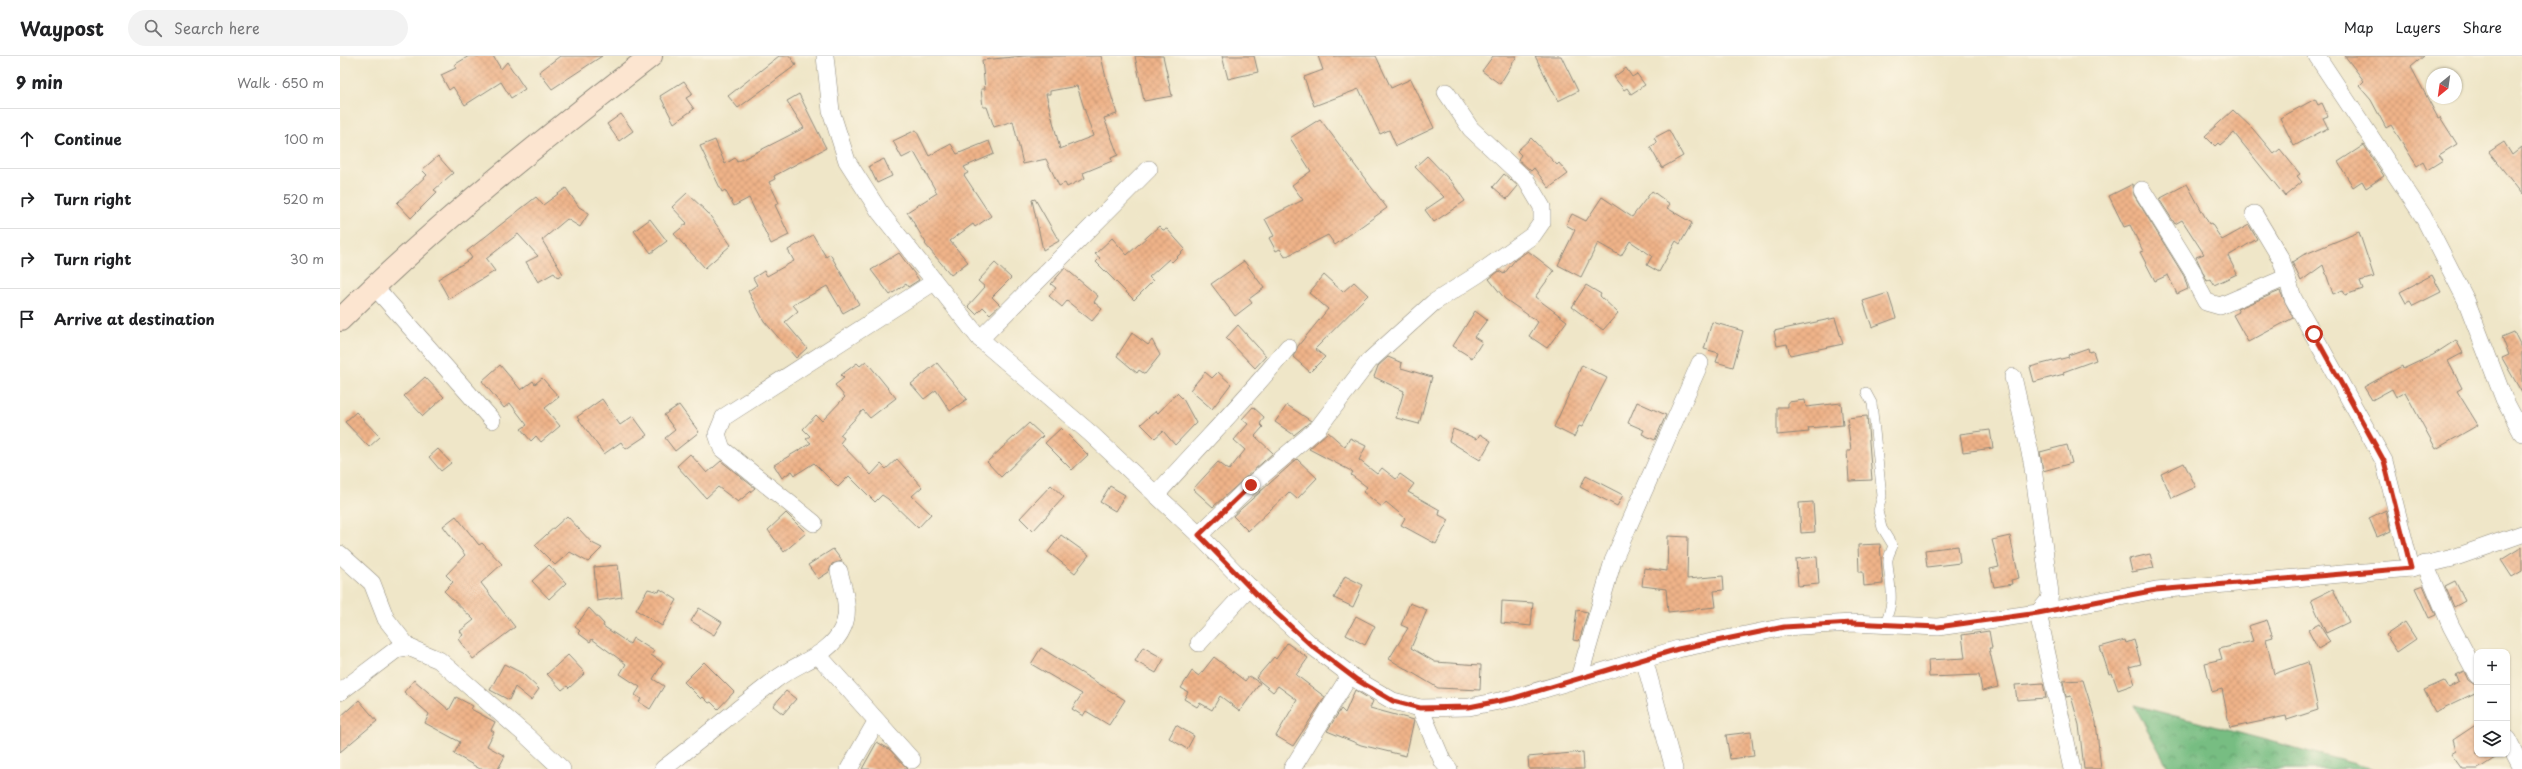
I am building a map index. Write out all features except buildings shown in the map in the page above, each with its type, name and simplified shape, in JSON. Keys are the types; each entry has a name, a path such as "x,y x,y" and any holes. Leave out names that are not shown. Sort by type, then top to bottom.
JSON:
{"street":[{"path":"340,320 374,286 524,155 651,56"},
{"path":"825,56 831,111 847,161 879,211 922,263 934,282 980,339 1090,433 1199,535 1250,587 1312,646 1350,675 1393,701 1420,708 1469,707 1514,698 1678,649 1784,627 1852,623 1938,627 2038,613 2156,590 2418,566 2453,558 2522,534"},
{"path":"2317,56 2423,216 2466,300 2501,392 2522,433"},
{"path":"1199,535 1251,485 1318,428 1369,361 1433,303 1477,276 1533,235 1542,222 1542,207 1526,180 1471,129 1446,92"},
{"path":"980,339 1149,170"},
{"path":"2142,190 2193,272 2199,289 2206,302 2220,306 2286,278"},
{"path":"2254,214 2281,259 2293,298 2384,461 2418,566 2474,669"},
{"path":"814,523 722,449 717,434 724,417 934,282"},
{"path":"374,286 492,420"},
{"path":"1156,495 1205,440 1237,409 1288,347"},
{"path":"1579,678 1613,562 1700,363"},
{"path":"2012,377 2032,461 2035,496 2050,593 2049,600 2038,613"},
{"path":"340,554 372,583 386,618 408,647 438,660 528,737 562,769"},
{"path":"663,769 776,679 818,655 834,641 844,627 847,607 839,571"},
{"path":"1199,643 1250,587"},
{"path":"2038,613 2072,769"},
{"path":"340,692 397,649 408,647"},
{"path":"818,655 876,722 912,760"},
{"path":"1644,659 1674,769"},
{"path":"1292,769 1350,675"},
{"path":"1420,708 1443,762 1449,769"},
{"path":"849,769 876,722"},
{"path":"2510,745 2522,768"}],"lane":[{"path":"1866,392 1872,403 1882,496 1878,511 1882,528 1893,546 1888,562 1892,596 1890,612 1884,624"}],"green space":[{"path":"2134,705 2374,769 2169,769"}],"route":[{"path":"1251,485 1199,535 1260,598 1312,646 1357,680 1393,701 1420,708 1469,707 1514,698 1556,684 1678,649 1784,627 1852,623 1938,627 1985,622 2156,590 2411,568 2399,515 2384,461 2314,334"}]}
